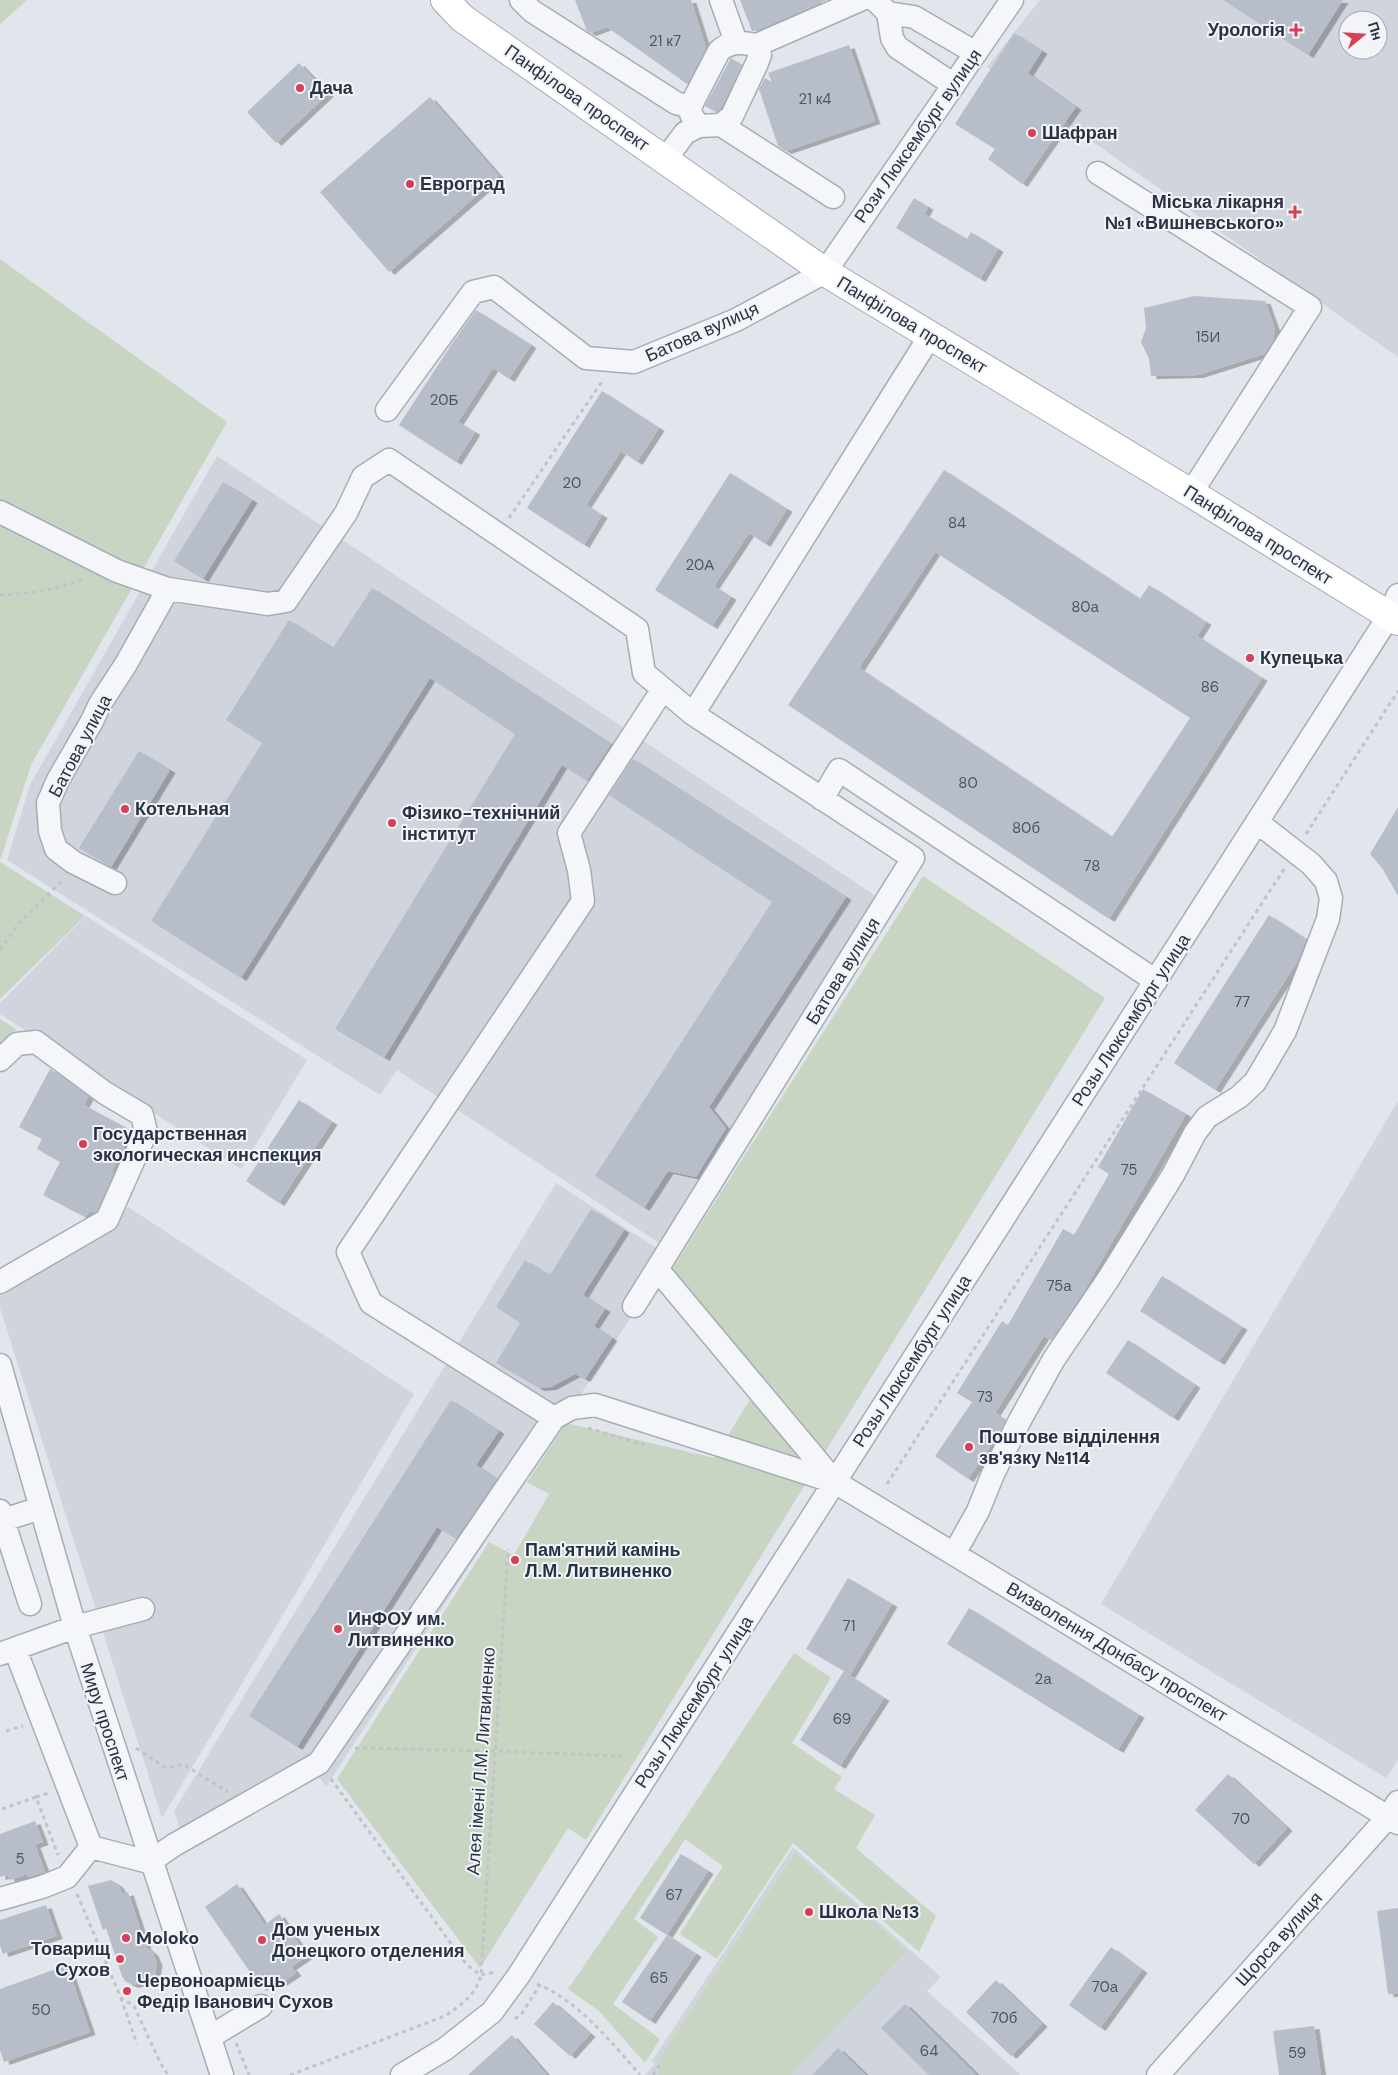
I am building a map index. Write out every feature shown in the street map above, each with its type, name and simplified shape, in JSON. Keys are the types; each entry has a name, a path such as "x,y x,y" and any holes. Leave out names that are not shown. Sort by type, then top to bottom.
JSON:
{"main road":[{"name":"Панфілова проспект","path":"445,0 462,18 824,272 1191,493 1395,611"}],"street":[{"path":"521,0 532,11 694,116 721,125 832,197"},
{"path":"721,0 747,43 760,55 732,116 721,125"},
{"path":"665,160 685,133 694,116 719,52 726,44 747,43 860,0"},
{"name":"Рози Люксембург вулиця","path":"824,272 1012,0"},
{"path":"882,6 914,17 976,53"},
{"path":"882,6 892,38 897,47 954,85"},
{"path":"1098,173 1310,307 1191,493"},
{"name":"Батова вулиця","path":"387,410 473,292 494,287 586,358 634,362 736,320 824,272"},
{"path":"693,714 930,336"},
{"path":"0,512 117,571 168,589 268,604 286,601 346,513 363,477 389,460 637,629 644,673 693,714 913,858"},
{"name":"Батова улица","path":"115,883 73,862 56,849 50,831 48,803 58,780 100,704 126,664 168,589"},
{"name":"Розы Люксембург улица","path":"402,2075 445,2049 492,2012 519,1975 1257,822 1395,611"},
{"path":"554,1418 371,1303 348,1252 583,901 579,870 568,833 662,689"},
{"path":"822,799 839,770 1156,981"},
{"path":"954,1554 978,1511 993,1474 1020,1420 1054,1359 1109,1278 1173,1175 1195,1133 1207,1117 1239,1097 1255,1082 1285,1031 1328,919 1331,898 1326,881 1312,864 1257,822"},
{"name":"Батова вулиця","path":"634,1306 913,858 932,832"},
{"path":"0,1060 17,1044 36,1042 99,1088 142,1115 146,1132 107,1220 0,1282"},
{"path":"657,1269 835,1482"},
{"name":"Миру проспект","path":"0,1365 75,1627 222,2075"},
{"path":"91,1847 151,1861 174,1845 324,1755 554,1418 572,1408 595,1405 835,1482"},
{"name":"Визволення Донбасу проспект","path":"835,1482 1395,1814"},
{"path":"30,1604 1,1515 41,1508"},
{"path":"91,1847 8,1652 75,1627 143,1609"},
{"name":"Щорса вулиця","path":"1158,2075 1395,1814"},
{"path":"0,1899 42,1887 67,1877 91,1847"},
{"path":"210,2037 261,2006"}],"path":[{"path":"498,535 617,360"},
{"path":"0,595 46,590 68,585 89,576 117,571"},
{"path":"887,1484 1398,691"},
{"path":"0,950 20,922 62,881 65,856"},
{"name":"Алея імені Л.М. Литвиненко","path":"481,1975 508,1549"},
{"path":"108,1729 166,1768 183,1764 245,1803"},
{"path":"324,1755 496,1751 622,1756"},
{"path":"324,1755 463,1960 481,1975 500,1970"},
{"path":"2,1809 44,1794"},
{"path":"36,1797 67,1877 78,1895 121,1998 136,2044"},
{"path":"290,2075 445,2016 462,2004 478,1986 481,1975"},
{"path":"535,1983 550,1989 589,2019 640,2075"},
{"path":"121,1998 134,2006 168,2075"},
{"path":"653,2075 661,2063"}],"shaded area":[{"name":"Міська лікарня №1 «Вишневського»","path":"1040,0 1398,0 1398,357 987,67"},
{"name":"Фізико-технічний інститут","path":"217,456 895,909 673,1252 397,1070 380,1095 7,860 30,785"},
{"path":"86,916 307,1060 241,1169 0,1014 0,1003"},
{"path":"1398,1101 1398,1760 1386,1778 1101,1604"},
{"path":"556,1183 670,1257 326,1787 317,1774 185,1842 174,1811"},
{"path":"128,1207 414,1394 162,1818 0,1308 0,1289 108,1222"},
{"name":"Школа №13","path":"793,1847 941,1977 927,1991 1021,2075 645,2075 655,2064 652,2061"}],"green space":[{"path":"0,0 27,0 0,24"},
{"path":"0,259 227,422 31,765 0,861"},
{"path":"0,862 85,916 0,999"},
{"path":"923,876 1105,998 586,1840 568,1828 480,1968 337,1779 489,1542 514,1555 549,1494 527,1482 566,1423 714,1458 751,1398 660,1288"},
{"path":"0,1019 16,1029 0,1056"},
{"path":"794,1653 831,1678 792,1743 842,1777 834,1789 875,1815 856,1848 936,1916 919,1952 793,1843 717,1959 680,1934 723,1866 685,1839 634,1919 658,1937 613,2004 660,2039 645,2063 599,2011 568,1989 676,1832"},
{"name":"Школа №13","path":"795,1853 907,1951 791,2075 659,2075 662,2067 658,2061"}],"building":[{"path":"575,0 691,0 706,48 687,84 607,27 591,33 587,31"},
{"path":"740,0 827,0 752,31"},
{"name":"Урологія","path":"1223,0 1343,0 1308,55"},
{"path":"1014,33 1042,51 1028,73 1076,107 1022,184 988,159 995,149 955,124"},
{"path":"849,45 875,121 786,151 778,146 759,89 765,78 772,82 768,73"},
{"path":"731,58 742,65 721,108 716,112 705,106"},
{"path":"299,63 328,94 276,143 247,112"},
{"name":"Евроград","path":"430,97 499,176 389,272 320,192"},
{"path":"914,198 928,207 924,214 967,239 971,232 998,249 980,279 896,228"},
{"path":"1194,296 1265,301 1275,329 1273,340 1264,354 1198,375 1151,376 1149,359 1141,342 1146,328 1144,308"},
{"path":"476,310 531,345 509,379 493,368 458,422 475,432 456,462 399,425"},
{"path":"602,391 659,428 637,462 621,451 586,505 602,515 584,545 527,508"},
{"path":"944,470 1140,599 1149,585 1206,622 1197,636 1262,678 1109,919 788,705","holes":["935,552 1190,718 1112,837 859,668"]},
{"path":"730,473 787,509 765,544 749,533 714,586 731,597 712,626 655,590"},
{"path":"223,482 252,500 203,579 174,561"},
{"path":"372,588 611,744 587,781 562,765 384,1058 335,1029 515,734 430,678 241,978 151,921 262,743 226,720 289,620 333,648"},
{"name":"Котельная","path":"139,751 170,770 111,867 79,848"},
{"path":"633,759 846,897 709,1107 726,1128 696,1177 668,1171 644,1208 595,1176 772,902 609,795"},
{"path":"1398,807 1398,896 1382,868 1370,854"},
{"path":"1269,915 1306,939 1297,962 1215,1090 1174,1063"},
{"name":"Государственная экологическая инспекция","path":"50,1069 88,1097 84,1105 132,1131 112,1171 114,1172 97,1211 94,1213 91,1211 85,1217 43,1195 60,1162 37,1149 42,1139 19,1127"},
{"path":"1143,1089 1186,1114 1084,1291 1051,1340 1044,1336 995,1413 1006,1420 968,1479 935,1456 972,1402 957,1393 1002,1321 1008,1325 1063,1229 1074,1235 1109,1174 1098,1167"},
{"path":"299,1100 332,1122 279,1203 246,1181"},
{"path":"591,1209 624,1230 583,1295 605,1309 594,1326 612,1338 585,1379 575,1374 551,1387 539,1388 496,1363 520,1323 496,1307 525,1260 550,1275"},
{"path":"1162,1276 1242,1327 1219,1362 1140,1311"},
{"path":"1128,1340 1195,1385 1173,1418 1106,1373"},
{"name":"ИнФОУ им. Литвиненко","path":"451,1400 499,1431 476,1465 497,1479 456,1539 437,1527 297,1747 249,1716"},
{"path":"848,1578 892,1604 850,1675 846,1673 884,1698 840,1766 800,1740 844,1671 806,1649"},
{"path":"969,1608 1139,1715 1118,1750 947,1644"},
{"path":"1228,1774 1287,1828 1254,1864 1195,1810"},
{"path":"35,1821 43,1842 35,1845 45,1872 28,1877 27,1874 10,1880 8,1875 0,1877 0,1834"},
{"path":"681,1854 708,1871 667,1935 640,1918"},
{"name":"Moloko","path":"111,1880 118,1885 123,1894 128,1892 146,1947 153,1953 157,1963 155,1974 148,1981 133,1985 126,1982 122,1976 106,1928 103,1930 88,1886"},
{"name":"Дом ученых Донецкого отделения","path":"237,1884 265,1925 279,1914 307,1956 291,1967 296,1973 278,1985 274,1979 261,1988 205,1907"},
{"path":"46,1905 57,1936 3,1954 0,1945 0,1920"},
{"path":"1398,1908 1398,1994 1388,1994 1377,1911"},
{"path":"667,1935 696,1954 650,2021 622,2002"},
{"path":"1111,1947 1142,1970 1100,2028 1069,2005"},
{"path":"67,1965 90,2032 4,2062 0,2050 0,1989"},
{"path":"996,1980 1042,2024 1011,2056 966,2012"},
{"path":"553,2002 590,2034 570,2056 534,2024"},
{"path":"905,2004 977,2075 929,2075 881,2028"},
{"path":"1314,2026 1321,2075 1279,2075 1273,2031"},
{"path":"512,2035 547,2075 468,2075"},
{"path":"838,2048 866,2075 812,2075"}],"place":[{"name":"Урологія","path":"1296,30"},
{"name":"Дача","path":"300,88"},
{"name":"Шафран","path":"1032,133"},
{"name":"Евроград","path":"410,184"},
{"name":"Міська лікарня №1 «Вишневського»","path":"1295,212"},
{"name":"Купецька","path":"1250,658"},
{"name":"Котельная","path":"125,809"},
{"name":"Фізико-технічний інститут","path":"392,823"},
{"name":"Государственная экологическая инспекция","path":"83,1144"},
{"name":"Поштове відділення зв'язку №114","path":"969,1447"},
{"name":"Пам'ятний камінь Л.М. Литвиненко","path":"515,1560"},
{"name":"ИнФОУ им. Литвиненко","path":"338,1629"},
{"name":"Школа №13","path":"809,1912"},
{"name":"Moloko","path":"126,1938"},
{"name":"Дом ученых Донецкого отделения","path":"262,1940"},
{"name":"Товарищ Сухов","path":"120,1959"},
{"name":"Червоноармієць Федір Іванович Сухов","path":"127,1991"}]}
